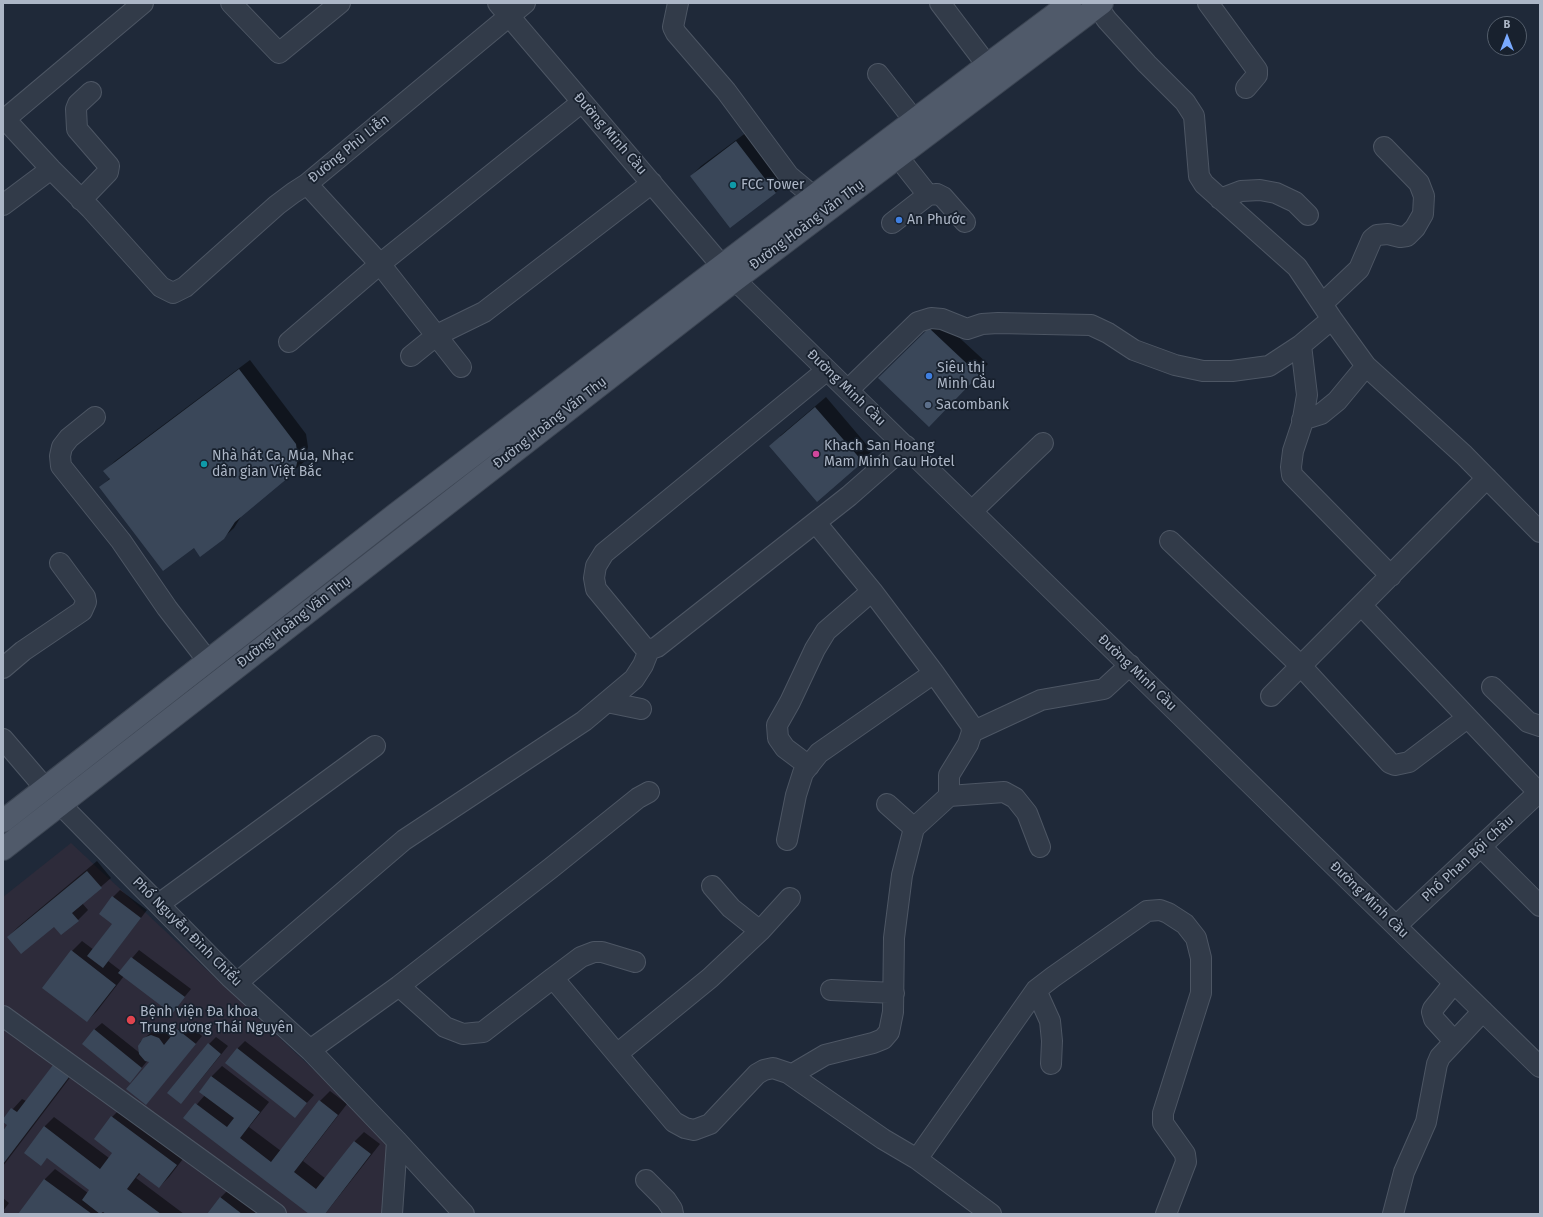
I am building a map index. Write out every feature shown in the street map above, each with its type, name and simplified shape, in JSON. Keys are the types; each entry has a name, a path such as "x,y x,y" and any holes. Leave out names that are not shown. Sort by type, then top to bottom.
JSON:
{"main road":[{"name":"Đường Hoàng Văn Thụ","path":"3,821 396,514 728,273 898,157 998,65 1070,3"},
{"name":"Đường Hoàng Văn Thụ","path":"3,849 409,533 728,273 813,196 914,120 998,65 1100,5"},
{"path":"396,514 409,533"},
{"path":"45,788 60,804"}],"street":[{"path":"91,92 78,104 76,109 77,129 109,166 108,172 81,200 4,118 143,3"},
{"path":"231,3 279,53 340,3"},
{"name":"Đường Phù Liễn","path":"81,200 162,287 173,293 185,287 277,206 307,184 504,10 525,3"},
{"path":"678,3 673,27 676,33 726,92 789,176 813,196"},
{"path":"940,3 998,65"},
{"path":"1208,3 1257,70 1257,75 1246,88"},
{"path":"1100,5 1107,20 1147,64 1185,102 1194,116 1199,176 1204,184 1296,267 1366,366 1464,455 1540,532"},
{"name":"Đường Minh Cầu","path":"504,10 728,273 1540,1067"},
{"path":"878,74 914,120"},
{"path":"289,342 380,264 582,102"},
{"path":"848,390 918,322 931,318 942,318 966,330 982,324 998,323 1091,325 1108,333 1134,350 1175,365 1203,371 1232,371 1269,366 1301,344 1327,312 1359,269 1372,239 1377,235 1388,234 1400,237 1407,236 1415,228 1422,214 1424,196 1419,183 1384,147"},
{"path":"898,157 928,194"},
{"path":"3,205 51,169"},
{"path":"411,356 437,335 484,312 652,183"},
{"path":"307,184 380,264 461,367"},
{"path":"1220,199 1241,191 1260,190 1276,193 1295,202 1308,215"},
{"path":"892,223 928,194 937,194 943,197 965,222"},
{"path":"1301,344 1307,395 1302,420 1293,451 1291,467 1292,475 1391,576"},
{"path":"1302,420 1321,414 1337,401 1366,366"},
{"path":"827,370 604,553 596,566 594,578 596,589 643,646 649,650 657,648 849,496 906,446"},
{"path":"95,418 69,438 62,447 60,456 62,466 121,542 167,608 208,661"},
{"path":"972,511 1043,442"},
{"path":"1271,696 1362,606 1487,478"},
{"path":"816,522 872,591 971,724 972,732 968,744 949,775 949,796"},
{"path":"1170,541 1301,666 1390,763 1395,765 1409,762 1467,718"},
{"path":"3,668 23,651 82,611 86,602 85,597 60,563"},
{"path":"809,766 786,748 778,738 777,725 790,702 815,649 826,631 872,591"},
{"path":"1362,606 1539,792"},
{"path":"237,983 404,840 584,721 634,679 643,665 649,650"},
{"path":"972,732 1041,700 1104,689 1130,666"},
{"path":"787,840 796,795 803,773 819,753 934,673"},
{"path":"1492,687 1528,722 1540,726"},
{"path":"607,702 640,709"},
{"path":"3,738 45,788"},
{"path":"159,904 375,746"},
{"path":"310,1050 399,986 551,868 638,798 649,792"},
{"path":"792,1075 825,1055 873,1043 882,1039 889,1032 893,1012 894,938 902,874 914,828 949,796 1004,792 1015,798 1027,813 1040,847"},
{"name":"Phố Phan Bội Châu","path":"1396,926 1539,792"},
{"name":"Phố Nguyễn Đình Chiểu","path":"60,804 237,983 310,1050 397,1140 464,1214"},
{"path":"887,804 914,828"},
{"path":"1481,847 1540,906"},
{"path":"712,886 731,908 760,931"},
{"path":"617,1054 710,978 760,931 790,898"},
{"path":"917,1158 1036,990 1147,911 1160,910 1168,913 1185,924 1196,938 1201,958 1201,993 1163,1113 1163,1122 1185,1154 1186,1162 1166,1214"},
{"path":"399,986 445,1028 463,1034 482,1032 581,957 594,952 602,952 635,962"},
{"path":"553,978 674,1122 685,1128 694,1130 710,1124 757,1074 764,1070 773,1068 792,1075 883,1139 917,1158 991,1214"},
{"path":"1454,983 1432,1012 1434,1020 1454,1041"},
{"path":"831,990 894,993"},
{"path":"1036,990 1050,1021 1052,1041 1051,1064"},
{"path":"1392,1214 1404,1172 1426,1122 1437,1064 1440,1057 1483,1011"},
{"path":"3,1016 276,1214"},
{"path":"392,1214 397,1140"},
{"path":"646,1180 666,1200 672,1209 673,1214"}],"shaded area":[{"name":"Bệnh viện Đa khoa Trung ương Thái Nguyên","path":"71,843 391,1142 385,1214 3,1214 3,897"}],"building":[{"name":"FCC Tower","path":"736,141 776,193 730,228 690,176"},
{"name":"Siêu thị Minh Cầu","path":"929,328 979,375 929,427 878,378"},
{"name":"Nhà hát Ca, Múa, Nhạc dân gian Việt Bắc","path":"239,369 296,444 298,458 295,472 235,522 224,539 200,557 194,548 163,571 99,487 110,479 103,471"},
{"name":"Khach San Hoang Mam Minh Cau Hotel","path":"815,407 863,462 817,502 769,446"},
{"path":"87,871 102,888 72,913 79,921 61,935 54,927 21,954 7,937"},
{"path":"112,896 141,918 103,968 87,956 112,924 99,914"},
{"path":"71,950 116,985 87,1022 42,988"},
{"path":"131,957 185,997 172,1014 118,973"},
{"path":"94,1029 142,1068 130,1083 82,1044"},
{"path":"177,1029 196,1044 146,1105 126,1089 149,1062 145,1061 139,1054 138,1046 143,1038 151,1035 159,1038 164,1045"},
{"path":"208,1043 221,1054 181,1104 167,1093"},
{"path":"237,1048 307,1103 295,1118 225,1063"},
{"path":"53,1065 69,1077 3,1164 3,1131 7,1125 3,1122 3,1119 11,1108 17,1112"},
{"path":"211,1076 260,1112 240,1138 271,1162 319,1100 338,1115 294,1172 316,1189 354,1141 371,1154 325,1214 309,1214 183,1118 195,1103 227,1127 234,1118 199,1092"},
{"path":"111,1116 177,1165 159,1188 139,1173 127,1189 161,1214 106,1214 103,1212 100,1214 82,1200 89,1190 47,1158 41,1166 24,1153 44,1126 100,1169 112,1153 94,1139"},
{"path":"44,1179 92,1214 18,1214"},
{"path":"220,1197 242,1214 207,1214"}],"place":[{"name":"FCC Tower","path":"733,185"},
{"name":"An Phước","path":"899,220"},
{"name":"Siêu thị Minh Cầu","path":"929,376"},
{"name":"Sacombank","path":"928,405"},
{"name":"Khach San Hoang Mam Minh Cau Hotel","path":"816,454"},
{"name":"Nhà hát Ca, Múa, Nhạc dân gian Việt Bắc","path":"204,464"},
{"name":"Bệnh viện Đa khoa Trung ương Thái Nguyên","path":"131,1020"}]}
